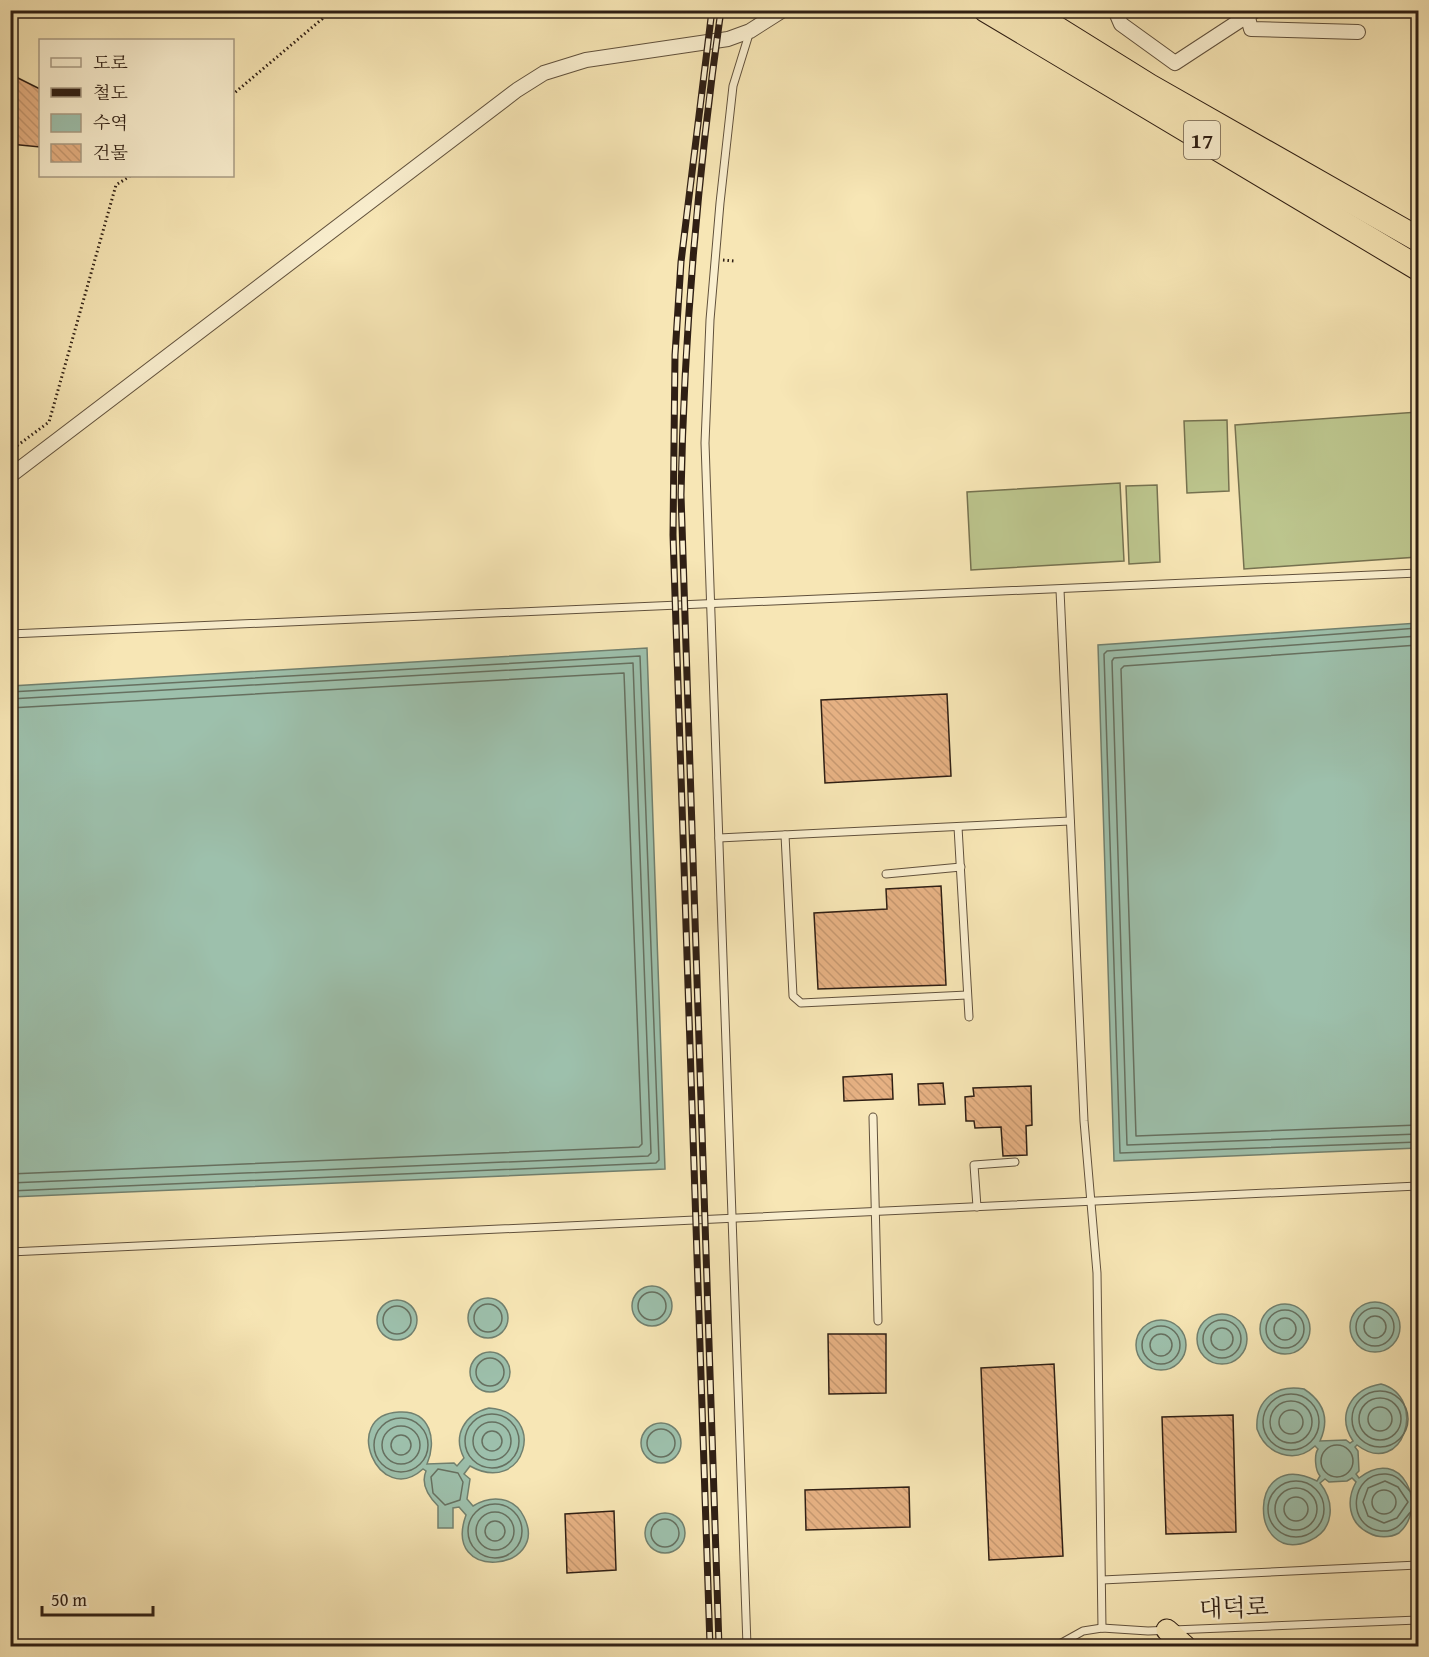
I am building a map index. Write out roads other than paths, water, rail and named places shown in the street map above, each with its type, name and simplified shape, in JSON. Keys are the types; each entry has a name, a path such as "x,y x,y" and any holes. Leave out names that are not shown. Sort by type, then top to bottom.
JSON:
{"highway":[{"name":"17","path":"986,10 1419,268"},
{"name":"17","path":"1028,10 1149,86 1419,239"},
{"path":"1167,1630 1185,1647"}],"street":[{"path":"1115,10 1121,24 1175,63 1251,12"},
{"path":"10,476 526,84 544,73 586,60 728,39 750,31 778,12"},
{"path":"1251,12 1251,29 1358,32"}],"lane":[{"path":"747,1647 705,443 710,320 733,86 750,31"},
{"path":"10,634 1419,573"},
{"path":"1060,590 1084,1121 1097,1273 1102,1628"},
{"path":"719,838 1071,821"},
{"path":"958,827 969,1017"},
{"path":"785,835 793,996 796,1001 801,1003 967,995"},
{"path":"886,874 961,867"},
{"path":"873,1117 878,1321"},
{"path":"977,1207 974,1166 1015,1162"},
{"path":"10,1252 732,1220 1091,1200 1419,1186"},
{"path":"1102,1580 1419,1565"},
{"name":"대덕로","path":"1056,1647 1083,1631 1102,1628 1167,1630 1419,1620"}],"water":[{"path":"1418,623 1418,1148 1114,1161 1098,645"},
{"path":"647,648 665,1169 11,1197 11,686"},
{"path":"652,1286 666,1292 672,1306 666,1320 652,1326 638,1320 632,1306 638,1292"},
{"path":"488,1298 502,1304 508,1318 502,1332 488,1338 474,1332 468,1318 474,1304"},
{"path":"397,1300 411,1306 417,1320 411,1334 397,1340 383,1334 377,1320 383,1306"},
{"path":"1375,1302 1393,1309 1400,1327 1393,1345 1375,1352 1357,1345 1350,1327 1357,1309"},
{"path":"1285,1304 1303,1311 1310,1329 1303,1347 1285,1354 1267,1347 1260,1329 1267,1311"},
{"path":"1222,1314 1240,1321 1247,1339 1240,1357 1222,1364 1204,1357 1197,1339 1204,1321"},
{"path":"1161,1320 1179,1327 1186,1345 1179,1363 1161,1370 1143,1363 1136,1345 1143,1327"},
{"path":"490,1352 504,1358 510,1372 504,1386 490,1392 476,1386 470,1372 476,1358"},
{"path":"1381,1384 1396,1392 1404,1404 1407,1418 1404,1432 1397,1445 1387,1452 1373,1453 1357,1445 1355,1447 1358,1451 1359,1471 1356,1474 1359,1478 1374,1470 1388,1469 1398,1474 1406,1483 1411,1495 1408,1522 1399,1533 1392,1536 1380,1537 1369,1533 1357,1523 1351,1510 1351,1496 1356,1482 1352,1478 1347,1481 1329,1482 1325,1479 1320,1483 1328,1499 1330,1515 1324,1530 1309,1541 1289,1544 1275,1538 1266,1524 1264,1507 1267,1491 1277,1479 1294,1474 1317,1481 1320,1476 1316,1462 1318,1449 1315,1446 1307,1452 1290,1456 1267,1445 1257,1429 1257,1419 1264,1402 1269,1396 1285,1389 1304,1389 1320,1405 1325,1418 1320,1441 1346,1440 1350,1443 1353,1441 1346,1422 1349,1405 1362,1391"},
{"path":"489,1408 508,1413 519,1423 524,1436 523,1450 516,1462 505,1471 489,1473 470,1466 464,1474 470,1479 467,1499 473,1506 494,1499 508,1501 520,1510 524,1517 528,1535 523,1549 511,1558 496,1562 480,1560 468,1552 462,1537 466,1515 459,1507 453,1508 453,1528 438,1528 438,1506 425,1486 426,1471 423,1469 407,1478 392,1477 380,1469 372,1457 369,1442 371,1428 381,1417 399,1412 410,1413 418,1416 429,1429 431,1446 427,1464 454,1463 457,1466 464,1458 459,1441 463,1427 473,1415"},
{"path":"661,1423 675,1429 681,1443 675,1457 661,1463 647,1457 641,1443 647,1429"},
{"path":"665,1513 679,1519 685,1533 679,1547 665,1553 651,1547 645,1533 651,1519"}],"railway":[{"path":"710,1646 673,535 675,355 681,262 712,10"},
{"path":"719,1646 681,495 685,373 694,252 705,131 721,10"}]}
